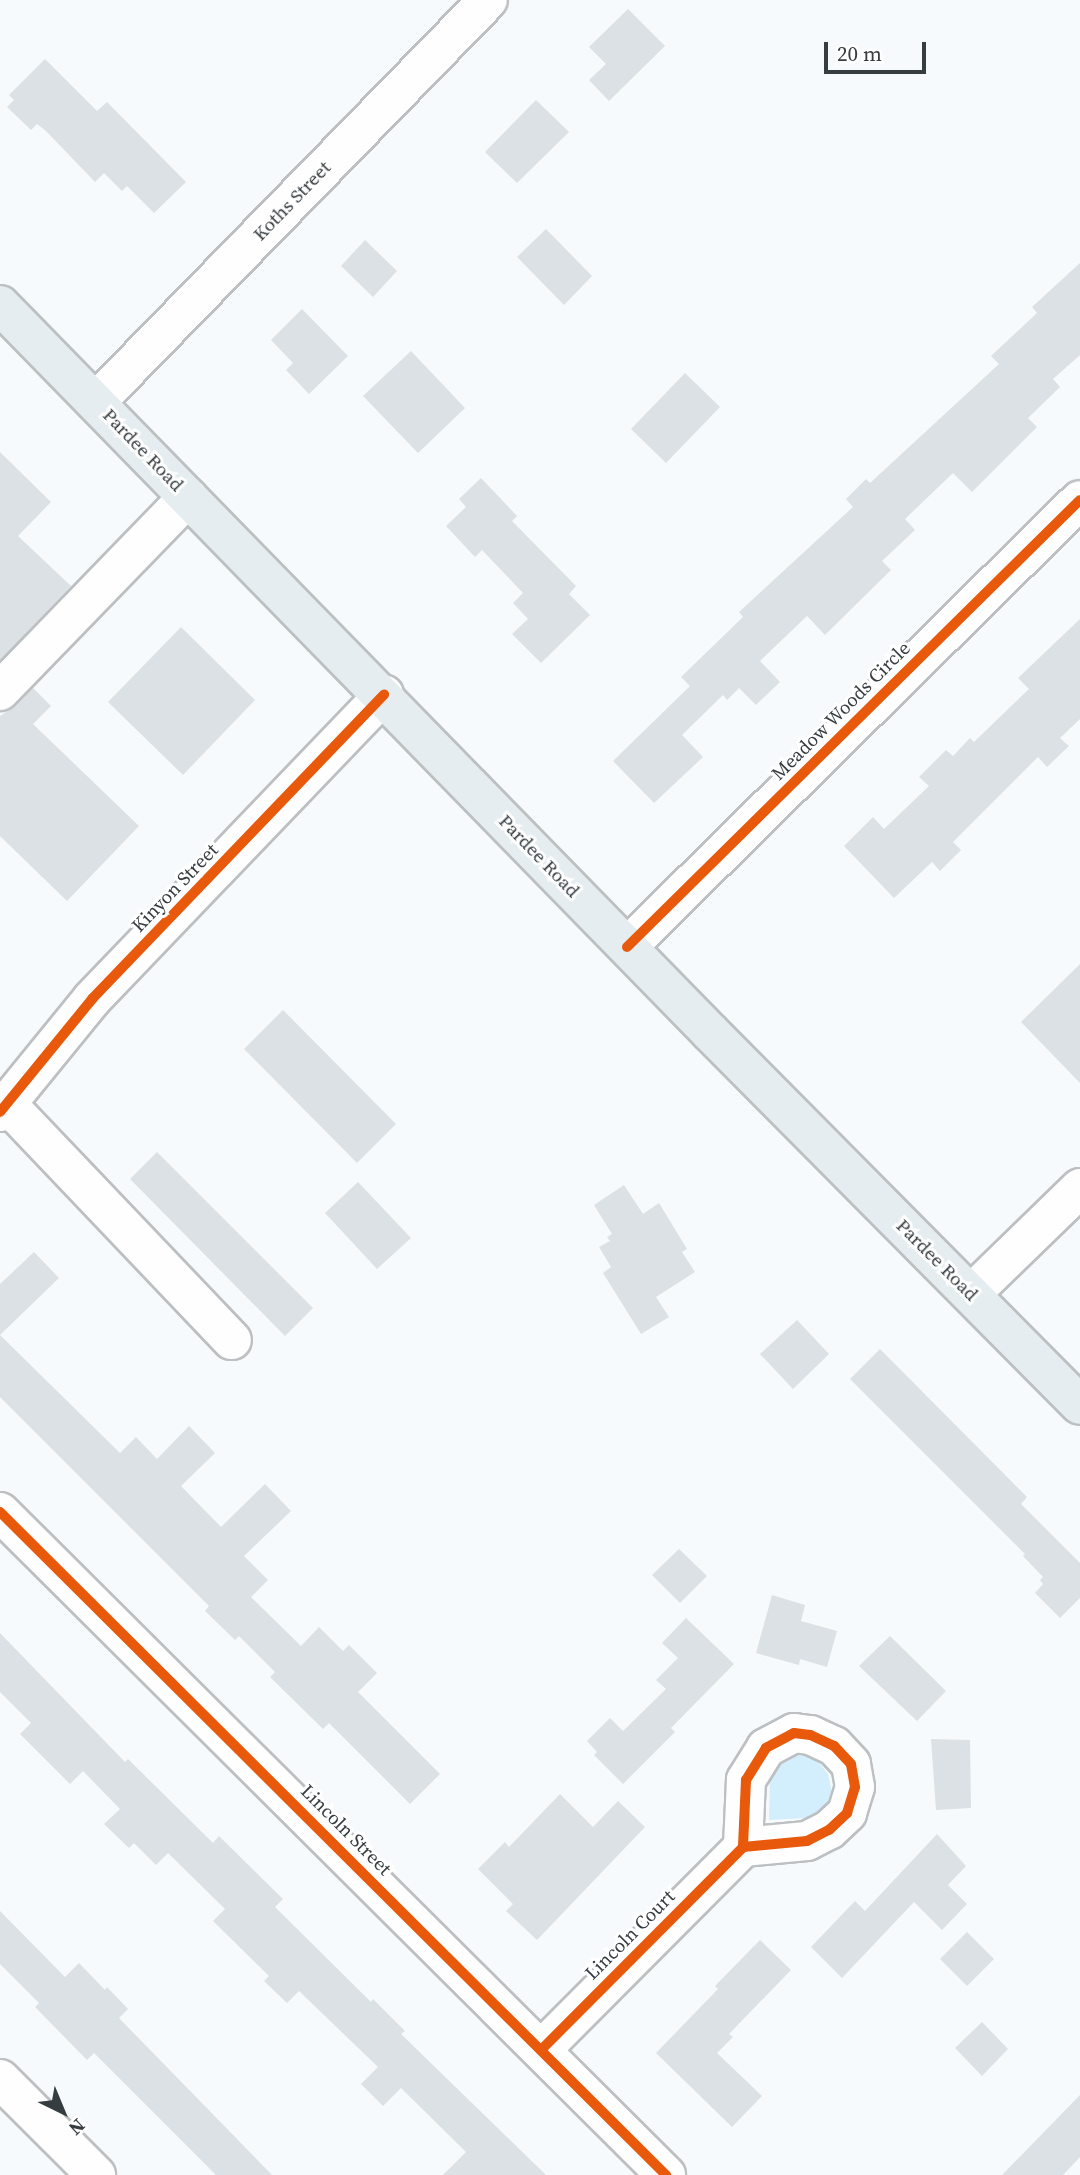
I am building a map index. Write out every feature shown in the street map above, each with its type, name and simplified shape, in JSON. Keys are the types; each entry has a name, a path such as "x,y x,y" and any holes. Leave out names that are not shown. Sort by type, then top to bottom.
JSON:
{"main road":[{"name":"Pardee Road","path":"0,304 384,694 627,947 1080,1405"}],"street":[{"name":"Koths Street","path":"96,402 488,0"},
{"path":"0,691 188,497"},
{"name":"Meadow Woods Circle","path":"627,947 1080,500"},
{"name":"Kinyon Street","path":"3,1108 92,999 384,694"},
{"path":"3,1108 232,1340"},
{"path":"971,1294 1080,1188"},
{"name":"Lincoln Street","path":"0,1512 666,2175"},
{"name":"Lincoln Court","path":"542,2049 743,1847"},
{"path":"0,2079 96,2175"}],"shaded area":[{"path":"799,1754 816,1759 828,1774 832,1793 827,1805 816,1815 805,1818 769,1820 770,1777 781,1760"}],"building":[{"path":"628,9 665,46 609,101 589,80 606,64 589,47"},
{"path":"45,59 97,111 107,102 186,182 154,213 127,186 122,191 104,173 95,182 46,131 37,124 31,130 7,107 14,100 9,95"},
{"path":"536,100 569,132 517,183 485,152"},
{"path":"546,229 592,276 564,305 517,257"},
{"path":"365,240 397,271 373,297 341,266"},
{"path":"1080,263 1080,355 1053,379 1060,387 1028,418 1037,427 972,492 953,473 905,519 915,530 882,561 891,570 825,635 807,616 760,661 780,682 756,705 739,688 727,700 723,695 682,735 703,757 654,803 613,761 690,686 681,677 743,617 739,612 853,507 846,499 866,479 870,483 999,364 991,356 1037,313 1032,307"},
{"path":"302,309 348,356 309,394 286,370 293,363 271,340"},
{"path":"411,351 465,408 418,453 363,396"},
{"path":"685,373 720,407 666,463 631,429"},
{"path":"0,452 51,502 18,536 71,586 0,660"},
{"path":"481,478 517,516 512,521 576,586 569,594 590,615 541,663 512,634 528,619 513,603 523,593 482,550 475,557 446,526 466,507 459,499"},
{"path":"1080,619 1080,719 1060,738 1069,746 1047,767 1038,757 953,842 961,850 940,871 932,862 894,898 844,846 873,817 884,829 929,786 919,777 946,750 953,756 970,738 974,742 1029,689 1018,678"},
{"path":"181,627 255,700 183,775 108,702"},
{"path":"33,688 51,706 33,724 139,826 67,901 0,836 0,716 16,706"},
{"path":"1080,964 1080,1083 1021,1022"},
{"path":"283,1010 396,1124 357,1163 244,1049"},
{"path":"157,1152 313,1308 285,1336 130,1179"},
{"path":"358,1182 411,1238 377,1269 325,1213"},
{"path":"624,1185 643,1214 659,1203 687,1249 682,1252 695,1272 656,1297 669,1317 641,1334 603,1273 611,1267 599,1247 610,1241 607,1237 612,1234 594,1205"},
{"path":"34,1252 59,1278 0,1335 0,1284"},
{"path":"797,1320 829,1354 793,1389 760,1354"},
{"path":"0,1335 120,1453 136,1437 157,1459 189,1426 215,1453 181,1486 221,1527 265,1484 291,1511 244,1556 268,1580 251,1597 301,1646 319,1627 343,1651 349,1645 377,1673 358,1692 440,1774 410,1804 329,1723 323,1729 270,1677 275,1672 239,1636 235,1640 205,1611 209,1606 0,1397"},
{"path":"880,1349 1027,1497 1021,1504 1080,1563 1080,1598 1060,1618 1035,1593 1043,1584 1040,1580 1043,1577 1023,1556 1025,1554 850,1379"},
{"path":"679,1549 707,1576 680,1603 652,1575"},
{"path":"772,1595 805,1605 801,1621 837,1631 827,1667 800,1659 799,1665 756,1653"},
{"path":"686,1618 734,1664 671,1728 675,1732 623,1784 594,1755 597,1752 587,1741 610,1718 623,1731 666,1689 656,1680 678,1658 662,1643"},
{"path":"0,1633 125,1762 128,1759 213,1843 219,1836 283,1899 275,1907 371,2002 373,1999 405,2031 401,2034 546,2175 443,2175 466,2152 401,2088 383,2106 361,2084 378,2067 299,1991 287,2003 264,1981 269,1976 213,1921 225,1909 168,1853 156,1865 134,1843 129,1848 104,1824 120,1809 83,1771 70,1784 20,1734 31,1723 0,1692"},
{"path":"890,1636 946,1691 917,1721 859,1666"},
{"path":"931,1739 970,1740 971,1808 936,1810"},
{"path":"560,1794 593,1827 618,1801 645,1827 537,1940 506,1911 513,1904 478,1869 505,1842 509,1847"},
{"path":"937,1834 966,1866 948,1885 967,1904 942,1930 914,1902 842,1978 811,1947 855,1901 865,1911"},
{"path":"0,1911 65,1977 79,1963 105,1990 107,1987 128,2009 119,2018 272,2175 216,2175 94,2053 87,2060 35,2007 39,2003 0,1964"},
{"path":"967,1932 994,1959 967,1986 940,1959"},
{"path":"760,1940 791,1970 729,2034 733,2037 717,2053 762,2096 732,2127 656,2053 718,1989 715,1986"},
{"path":"982,2022 1008,2049 982,2076 955,2048"},
{"path":"1080,2095 1080,2157 1063,2175 1002,2175"}],"cycle path":[{"path":"627,947 1080,500"},
{"path":"0,1112 92,999 384,694"},
{"path":"0,1512 666,2175"},
{"path":"542,2049 743,1847 807,1841 829,1830 847,1813 855,1787 851,1764 834,1746 810,1735 794,1733 766,1748 746,1780 743,1847"}]}
